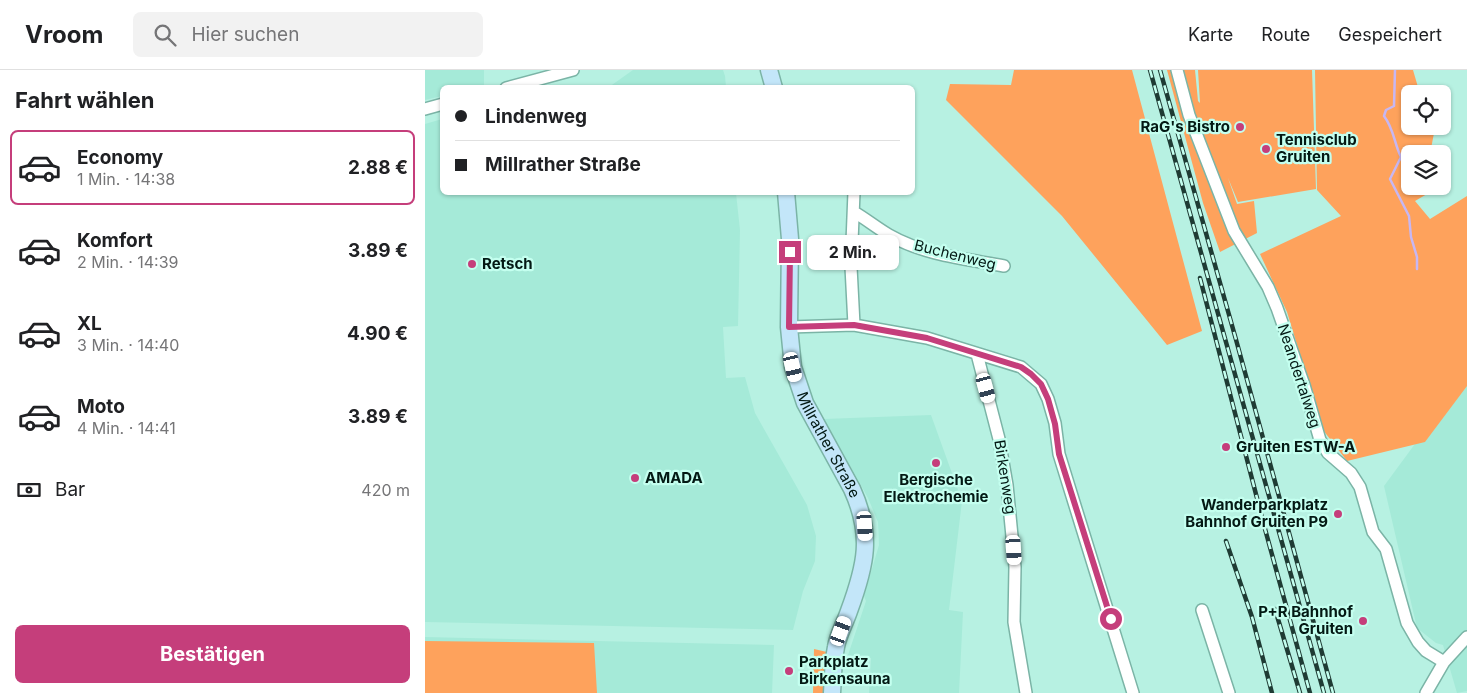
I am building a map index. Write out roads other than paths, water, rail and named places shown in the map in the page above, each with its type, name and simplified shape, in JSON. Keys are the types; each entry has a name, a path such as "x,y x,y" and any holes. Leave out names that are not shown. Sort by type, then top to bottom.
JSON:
{"main road":[{"path":"769,70 773,85"},
{"name":"Millrather Straße","path":"786,195 790,239 789,327 793,367 805,403 852,489 865,526 866,540 861,576 836,646 832,693"}],"street":[{"path":"517,85 573,70"},
{"name":"Neandertalweg","path":"1177,70 1189,115 1234,231 1267,287 1277,308 1305,385 1320,440 1328,453 1351,473 1360,487 1373,532 1386,549 1407,623 1418,642 1427,651 1444,662"},
{"path":"425,109 440,105"},
{"path":"854,195 851,267 854,325"},
{"name":"Buchenweg","path":"854,212 890,235 912,245 939,254 1004,266"},
{"path":"789,327 854,325 927,338 1021,367 1041,384 1048,399 1055,424 1059,454 1133,693"},
{"name":"Birkenweg","path":"977,354 999,439 1007,485 1015,567 1014,622 1026,693"},
{"path":"1203,610 1229,693"},
{"path":"1426,693 1444,662 1467,637"}],"waterway":[{"path":"1395,70 1394,106 1386,110 1384,116 1390,126 1401,157 1390,179 1409,216 1411,237 1417,257 1417,269"}],"railway":[{"path":"1150,70 1324,693"},
{"path":"1160,70 1333,693"},
{"path":"1200,278 1310,693"},
{"path":"1226,541 1252,617 1272,693"},
{"path":"1275,609 1300,693"}],"place":[{"name":"RaG's Bistro","path":"1240,127"},
{"name":"Tennisclub Gruiten","path":"1266,149"},
{"name":"Retsch","path":"472,264"},
{"name":"Gruiten ESTW-A","path":"1226,447"},
{"name":"Bergische Elektrochemie","path":"936,463"},
{"name":"AMADA","path":"635,478"},
{"name":"Wanderparkplatz Bahnhof Gruiten P9","path":"1338,514"},
{"name":"P+R Bahnhof Gruiten","path":"1363,621"},
{"name":"Parkplatz Birkensauna","path":"789,671"}]}
